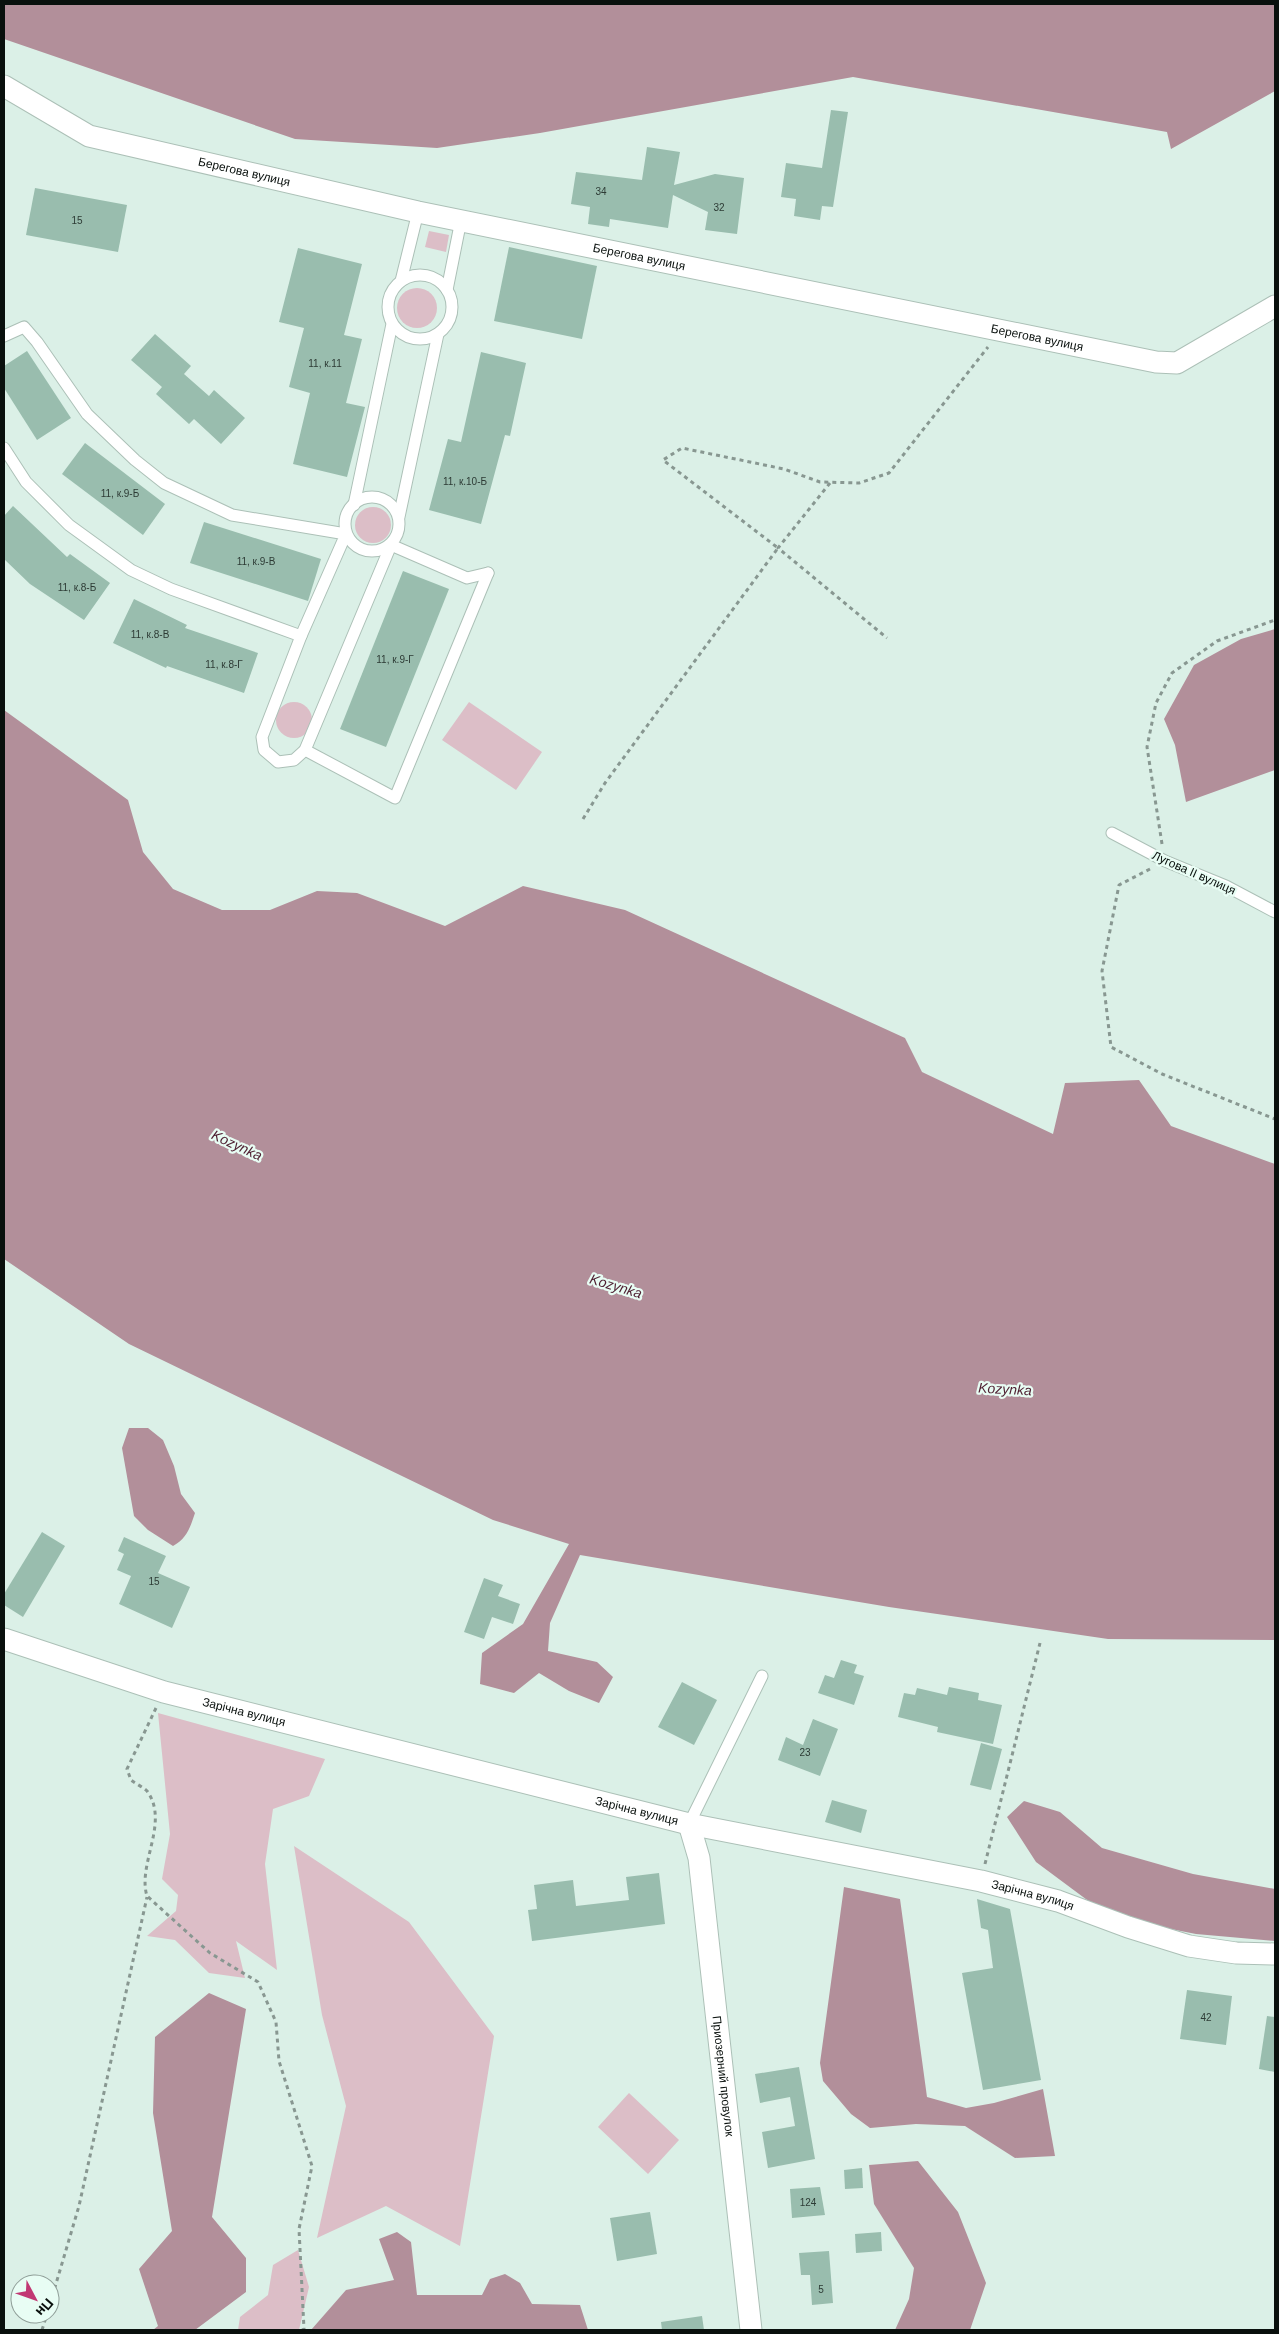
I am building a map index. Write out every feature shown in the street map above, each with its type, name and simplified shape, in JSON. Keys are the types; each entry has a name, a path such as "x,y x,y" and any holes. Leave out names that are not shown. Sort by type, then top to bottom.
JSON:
{"street":[{"name":"Берегова вулиця","path":"4,86 89,136 418,212 1156,362 1177,363 1275,306"},
{"name":"Зарічна вулиця","path":"4,1639 164,1692 689,1824 981,1881 1058,1901 1189,1946 1236,1953 1275,1954"},
{"name":"Приозерний провулок","path":"689,1824 699,1858 751,2330"}],"lane":[{"path":"418,212 401,281 390,296 388,306 392,324 354,505 346,517 346,534 301,636 262,737 264,750 278,762 294,760 305,750 391,545 399,531 398,517 438,334 450,319 452,309 447,290 461,220"},
{"path":"401,281 416,276 431,277 440,282 447,290"},
{"path":"392,324 408,338 428,338 438,334"},
{"path":"4,336 24,327 37,342 87,414 135,460 164,483 232,515 346,534 357,547 366,551 375,551 391,545 467,578 488,573 395,798 305,750"},
{"path":"4,448 26,482 69,525 131,570 171,590 301,636"},
{"path":"354,505 370,497 380,498 395,509 398,517"},
{"name":"Лугова II вулиця","path":"1112,833 1165,861 1226,886 1275,912"},
{"path":"689,1824 762,1676"}],"path":[{"path":"887,638 778,548 663,460 682,448 784,469 820,482 831,483 859,483 889,473 1001,331"},
{"path":"583,819 605,782 778,548 831,483"},
{"path":"1275,620 1217,641 1172,673 1156,703 1147,747 1165,861 1119,885 1102,971 1110,1047 1162,1074 1275,1119"},
{"path":"981,1881 1040,1643"},
{"path":"164,1692 127,1769 131,1780 146,1790 154,1805 154,1836 143,1884 147,1896 210,1953 258,1982 276,2022 279,2061 312,2166 299,2228 304,2329 302,2330"},
{"path":"59,2274 79,2206 147,1896"}],"shaded area":[{"path":"429,231 449,235 446,252 425,247"},
{"path":"421,288 428,291 434,297 437,308 436,316 428,325 421,328 413,328 406,325 398,316 397,304 400,297 409,289"},
{"path":"373,507 380,508 386,512 390,518 390,532 386,538 380,542 373,543 366,542 360,538 356,532 355,525 356,518 360,512 366,508"},
{"path":"294,702 301,703 307,707 311,713 311,727 307,733 301,737 294,738 287,737 281,733 277,727 276,720 277,713 281,707 287,703"},
{"path":"469,702 542,752 516,790 442,740"},
{"path":"158,1713 325,1759 309,1796 273,1809 265,1864 277,1970 236,1941 245,1978 209,1973 175,1940 147,1936 176,1911 178,1895 162,1879 170,1834"},
{"path":"294,1846 409,1922 494,2036 460,2246 386,2206 317,2238 346,2106 322,2015"},
{"path":"629,2093 679,2140 648,2174 598,2127"},
{"path":"298,2250 309,2287 299,2330 238,2330 240,2317 268,2295 273,2265"}],"water":[{"path":"4,4 1275,4 1275,91 1171,149 1167,132 853,77 540,133 437,148 295,139 4,39"},
{"path":"1275,629 1275,770 1186,802 1175,745 1164,719 1194,665 1241,639"},
{"name":"Kozynka","path":"4,710 128,800 143,852 173,889 222,910 270,910 317,891 357,893 445,926 523,886 625,910 905,1038 922,1072 1053,1134 1065,1083 1139,1080 1171,1126 1275,1164 1275,1640 1108,1639 889,1607 580,1555 550,1623 548,1651 597,1662 613,1677 599,1703 569,1691 539,1673 514,1693 480,1684 482,1653 523,1624 569,1544 493,1520 129,1344 4,1259"},
{"path":"129,1428 148,1428 163,1440 174,1466 181,1494 195,1513 185,1536 173,1546 148,1530 134,1516 122,1448"},
{"path":"1024,1801 1060,1812 1102,1848 1193,1874 1275,1889 1275,1941 1196,1934 1110,1917 1036,1862 1007,1817"},
{"path":"844,1887 900,1899 927,2097 966,2108 994,2103 1043,2089 1055,2156 1015,2158 965,2126 916,2124 870,2128 851,2114 823,2081 820,2063"},
{"path":"209,1993 246,2009 212,2217 246,2258 246,2292 195,2330 153,2330 158,2326 139,2269 172,2231 153,2113 155,2037"},
{"path":"918,2161 958,2212 986,2283 970,2330 895,2330 909,2299 914,2268 874,2204 869,2165"},
{"path":"397,2232 411,2242 417,2295 482,2295 490,2279 505,2274 520,2283 532,2304 580,2305 588,2330 311,2330 346,2290 394,2280 379,2239"}],"building":[{"path":"831,110 848,112 833,207 822,206 820,220 794,216 796,199 781,197 786,163 822,168"},
{"path":"647,147 680,152 674,185 715,174 744,178 737,234 705,230 708,212 673,195 668,228 610,219 609,227 588,224 590,207 571,204 576,172 642,180"},
{"path":"35,188 127,205 118,252 26,235"},
{"path":"509,247 597,266 582,339 494,321"},
{"path":"298,248 362,264 344,335 362,339 346,403 365,407 347,477 293,464 310,393 289,387 304,328 279,322"},
{"path":"155,334 191,366 184,374 209,396 214,390 245,418 221,444 194,419 189,424 156,394 162,387 131,360"},
{"path":"27,351 71,418 37,440 4,388 4,366"},
{"path":"481,352 526,363 510,436 505,435 481,524 429,510 448,439 461,442"},
{"path":"85,443 165,504 143,535 62,474"},
{"path":"13,506 67,557 70,554 110,583 84,620 30,584 4,559 4,516"},
{"path":"204,522 321,559 308,601 190,563"},
{"path":"403,571 449,589 386,747 340,729"},
{"path":"134,599 187,625 185,628 258,653 244,693 167,666 166,668 113,643"},
{"path":"42,1532 65,1546 23,1617 4,1605 4,1594"},
{"path":"124,1537 166,1556 158,1573 190,1587 172,1628 119,1604 131,1576 117,1570 124,1554 118,1551"},
{"path":"484,1578 503,1585 498,1596 520,1604 513,1624 492,1617 484,1639 464,1632"},
{"path":"841,1660 857,1665 854,1673 864,1676 854,1705 818,1693 825,1675 834,1678"},
{"path":"682,1682 717,1700 694,1745 658,1727"},
{"path":"949,1687 979,1693 978,1700 1002,1705 993,1744 937,1732 938,1727 898,1717 904,1693 915,1695 917,1688 947,1695"},
{"path":"813,1719 838,1729 820,1776 778,1760 786,1737 803,1745"},
{"path":"981,1743 1002,1749 991,1790 970,1785"},
{"path":"832,1800 867,1810 861,1833 825,1822"},
{"path":"659,1873 665,1924 532,1941 528,1910 537,1909 534,1885 573,1880 576,1906 629,1900 626,1877"},
{"path":"977,1899 1010,1909 1041,2080 983,2090 962,1973 993,1968 988,1930 981,1928"},
{"path":"1187,1990 1232,1996 1226,2045 1180,2039"},
{"path":"1267,2016 1275,2017 1275,2072 1259,2069"},
{"path":"799,2067 815,2159 768,2168 762,2132 795,2126 790,2097 760,2103 755,2074"},
{"path":"862,2168 863,2188 845,2189 844,2170"},
{"path":"820,2187 825,2215 792,2218 790,2189"},
{"path":"650,2212 657,2254 617,2261 610,2218"},
{"path":"881,2232 882,2251 856,2253 855,2234"},
{"path":"829,2251 833,2303 812,2305 810,2275 801,2275 799,2253"},
{"path":"702,2316 704,2330 662,2330 661,2322"}]}
